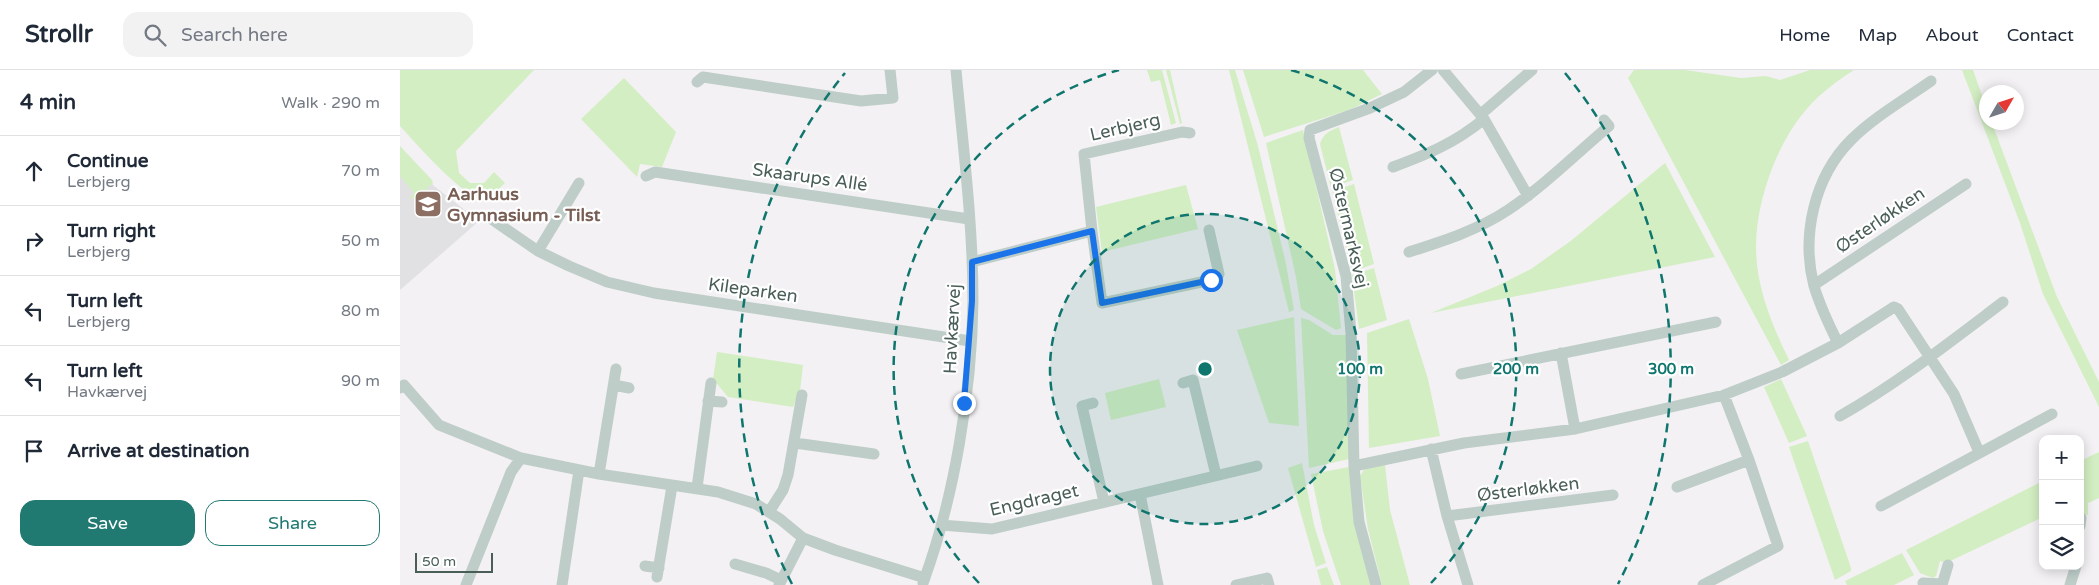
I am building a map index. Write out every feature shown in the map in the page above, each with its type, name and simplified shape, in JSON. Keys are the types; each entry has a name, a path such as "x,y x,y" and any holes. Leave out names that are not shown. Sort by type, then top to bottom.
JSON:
{"street":[{"path":"697,82 703,77 849,100 876,100 892,98 890,70"},
{"name":"Havkærvej","path":"924,582 941,525 957,451 970,341 972,262 956,70"},
{"path":"1443,70 1482,117 1528,196"},
{"path":"1393,167 1440,149 1468,132 1532,70"},
{"name":"Østermarksvej","path":"1376,585 1359,522 1354,466 1351,332 1346,276 1309,138 1310,130 1370,108 1404,92 1429,71"},
{"name":"Østerløkken","path":"1838,343 1814,285 1809,234 1814,205 1825,178 1837,157 1860,132 1931,81"},
{"path":"1409,252 1476,228 1528,196 1609,126 1604,120"},
{"name":"Lerbjerg","path":"1190,133 1182,132 1084,154 1102,303 1211,280 1219,274 1209,230"},
{"name":"Skaarups Allé","path":"646,176 655,172 969,219"},
{"path":"538,251 579,182"},
{"name":"Østerløkken","path":"1814,285 1966,184"},
{"name":"Kileparken","path":"490,218 538,251 607,282 654,293 970,341"},
{"path":"972,262 1092,231"},
{"path":"1840,416 1874,396 1930,358 2003,302"},
{"path":"1354,466 1431,449 1522,435 1575,430 1724,395 1782,372 1838,343 1894,307 1898,309 1954,394 1979,452"},
{"path":"1461,374 1716,322"},
{"path":"1561,353 1575,430"},
{"path":"599,474 616,369"},
{"path":"1183,383 1193,380 1216,475"},
{"path":"697,488 710,383"},
{"path":"400,388 404,385 439,424 521,458 599,474 718,492 756,504 803,538 924,582"},
{"path":"614,385 629,388"},
{"path":"769,512 783,490 795,443 802,395"},
{"path":"1703,585 1778,546 1749,460 1724,395"},
{"path":"708,401 722,402"},
{"name":"Engdraget","path":"1093,403 1082,406 1104,502"},
{"path":"1881,506 2052,414"},
{"path":"795,443 874,454"},
{"path":"1431,449 1447,516 1468,585"},
{"path":"466,585 511,472 521,458"},
{"path":"1677,487 1749,460"},
{"name":"Engdraget","path":"941,525 992,529 1257,466"},
{"path":"562,585 560,568 579,470"},
{"path":"645,566 658,573 672,486"},
{"path":"1140,494 1158,581"},
{"name":"Østerløkken","path":"1447,516 1613,495"},
{"path":"735,564 766,573 780,583 803,538"},
{"path":"1924,583 1942,585 1948,564"},
{"path":"2067,570 2070,585"},
{"path":"2070,585 2075,570"},
{"path":"1236,585 1267,578 1269,585"}],"shaded area":[{"name":"Aarhuus Gymnasium - Tilst","path":"400,150 434,186 479,221 400,290"}],"green space":[{"path":"400,70 534,70 456,151 459,173 470,183 484,183 494,172 505,183 485,202 451,179 400,126"},
{"path":"1147,70 1162,70 1176,123 1171,125 1160,80 1151,82"},
{"path":"1166,70 1170,70 1182,123 1180,124"},
{"path":"1229,70 1235,70 1258,146 1286,264 1294,310 1289,312"},
{"path":"1243,70 1363,70 1382,94 1349,110 1264,137"},
{"path":"1634,70 1685,70 1741,78 1766,76 1780,80 1810,70 1854,70 1817,98 1792,129 1781,147 1760,208 1756,247 1759,277 1766,305 1789,360 1781,365 1628,78"},
{"path":"1962,70 1973,70 1979,87 1979,115"},
{"path":"624,78 676,132 662,167 640,164 637,177 581,119"},
{"path":"1339,127 1353,180 1331,188 1320,144 1327,133"},
{"path":"1303,130 1335,269 1341,328 1336,330 1301,309 1296,277 1266,143"},
{"path":"1985,130 1995,130 2057,297 2099,382 2099,407 2043,294 2020,223"},
{"path":"400,146 433,183 415,199 409,198 414,193 400,176"},
{"path":"1665,163 1715,257 1431,313 1497,286 1531,269 1572,240"},
{"path":"1354,184 1374,264 1352,272 1332,191"},
{"path":"1186,185 1198,229 1102,252 1096,207"},
{"path":"1374,268 1387,320 1359,329 1352,275"},
{"path":"1294,317 1299,426 1269,423 1237,330"},
{"path":"1301,318 1309,320 1333,335 1347,335 1349,459 1309,468"},
{"path":"1409,319 1428,379 1440,436 1369,448 1367,333"},
{"path":"717,352 803,365 800,391 793,407 728,397 713,379"},
{"path":"1159,379 1166,407 1111,420 1105,393"},
{"path":"1781,379 1807,436 1789,443 1764,387"},
{"path":"1808,441 1851,568 1851,571 1835,580 1789,447"},
{"path":"2099,452 2099,498 2088,503 2088,515 2084,514 2084,459"},
{"path":"1302,463 1314,525 1326,563 1316,567 1288,468"},
{"path":"1385,465 1390,510 1410,585 1382,585 1368,529 1360,476 1365,468"},
{"path":"1349,467 1371,585 1341,585 1323,531 1311,474"},
{"path":"2039,483 2039,519 1946,563 1940,561 1936,576 1933,578 1920,573 1906,550"},
{"path":"1902,553 1914,575 1894,585 1847,585 1845,581"},
{"path":"1327,567 1334,585 1321,585 1317,570"}],"place":[{"name":"Aarhuus Gymnasium - Tilst","path":"428,204"}],"route":[{"path":"964,403 970,341 972,262 1092,231 1102,303 1211,280"}]}
